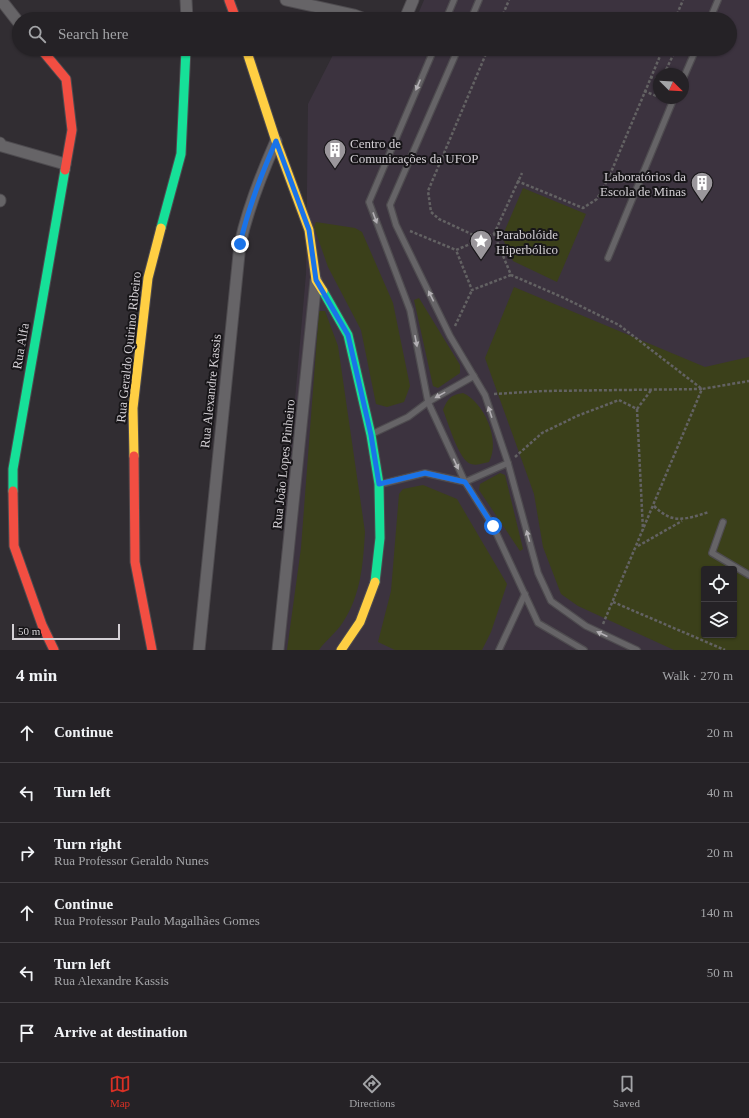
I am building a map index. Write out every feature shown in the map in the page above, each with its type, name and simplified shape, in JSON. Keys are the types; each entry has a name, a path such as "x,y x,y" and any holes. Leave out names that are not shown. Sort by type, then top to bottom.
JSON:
{"street":[{"path":"0,0 12,14"},
{"path":"186,0 187,12"},
{"path":"229,0 233,12"},
{"path":"286,0 340,12"},
{"path":"408,12 413,0"},
{"name":"Rua Alfa","path":"47,56 66,79 72,130 13,469 14,546 42,625 54,650"},
{"name":"Rua Geraldo Quirino Ribeiro","path":"152,650 135,562 133,408 148,278 181,154 186,56"},
{"path":"248,56 276,141 309,230 316,280 348,335 371,435 379,484 380,538 375,583 360,622 341,650"},
{"name":"Rua Alexandre Kassis","path":"199,650 240,244 247,213 256,186 276,141"},
{"path":"0,143 2,146 66,164"},
{"name":"Rua João Lopes Pinheiro","path":"278,650 316,280"}],"lane":[{"path":"449,12 454,0"},
{"path":"474,12 479,0"},
{"path":"713,12 718,0"},
{"path":"431,56 369,202 410,310 428,402 465,482 493,526 538,623 584,650"},
{"path":"456,56 390,205 396,225 450,336 484,395 508,463 538,573 551,601 599,633 637,650"},
{"path":"688,68 693,56"},
{"path":"608,258 672,104"},
{"path":"371,435 408,417 428,402 474,376"},
{"path":"379,484 425,473 465,482 508,463"},
{"path":"723,522 712,553 749,575"},
{"path":"500,650 525,594"}],"path":[{"path":"504,12 509,0"},
{"path":"678,12 684,0"},
{"path":"482,239 439,219 431,212 428,191 485,56"},
{"path":"517,181 583,208 597,199 609,177 659,56"},
{"path":"667,68 673,56"},
{"path":"644,91 653,95"},
{"path":"396,225 456,250 494,234 517,181 522,173"},
{"path":"494,234 511,275 562,297 620,325 702,389"},
{"path":"456,250 472,290"},
{"path":"450,336 472,290 511,275"},
{"path":"484,395 544,391 702,389 749,381"},
{"path":"643,532 637,409 653,389"},
{"path":"599,633 637,547 702,389"},
{"path":"508,463 542,433 577,416 620,400 637,409"},
{"path":"654,506 663,515 683,521"},
{"path":"637,547 683,521 709,512"},
{"path":"613,602 725,650"}],"shaded area":[{"path":"424,0 749,0 749,650 273,650 306,274 308,104 332,56 737,56 737,12 419,12"}],"green space":[{"path":"523,188 586,214 557,282 513,261 502,237"},
{"path":"316,222 355,228 362,232 393,303 410,386 404,402 387,407 376,404 361,330 328,267 314,227"},
{"path":"514,287 705,367 749,357 749,650 674,650 578,606 561,594 543,547 534,494 485,358"},
{"path":"419,298 460,365 460,373 438,388 433,386 414,300"},
{"path":"319,311 325,311 338,346 365,532 363,556 360,579 354,601 338,629 319,650 287,650 301,548"},
{"path":"463,393 471,398 484,413 492,433 493,444 489,462 476,465 467,461 458,449 451,432 443,410 450,398"},
{"path":"500,473 505,475 523,549 520,551 479,490 480,484"},
{"path":"423,485 457,499 507,584 491,632 482,650 395,650 378,642 391,591 399,494 403,489"}],"traffic: fast":[{"path":"161,228 181,154 186,56"},
{"path":"13,491 13,469 65,170"},
{"path":"323,291 348,335 371,435 379,484 380,538 375,582"}],"traffic: slow":[{"path":"248,56 276,141 309,230 316,280 323,291"},
{"path":"134,456 133,408 148,278 161,228"},
{"path":"341,650 360,622 375,582"}],"traffic: jam":[{"path":"229,0 233,12"},
{"path":"47,56 66,79 72,130 65,170"},
{"path":"134,456 135,562 152,650"},
{"path":"13,491 14,546 42,625 54,650"}],"place":[{"name":"Centro de Comunicações da UFOP","path":"335,170"},
{"name":"Laboratórios da Escola de Minas","path":"702,202"},
{"name":"Parabolóide Hiperbólico","path":"481,260"}],"route":[{"path":"240,244 247,213 256,186 276,141 309,230 316,280 348,335 371,435 379,484 425,473 465,482 493,526"}]}
